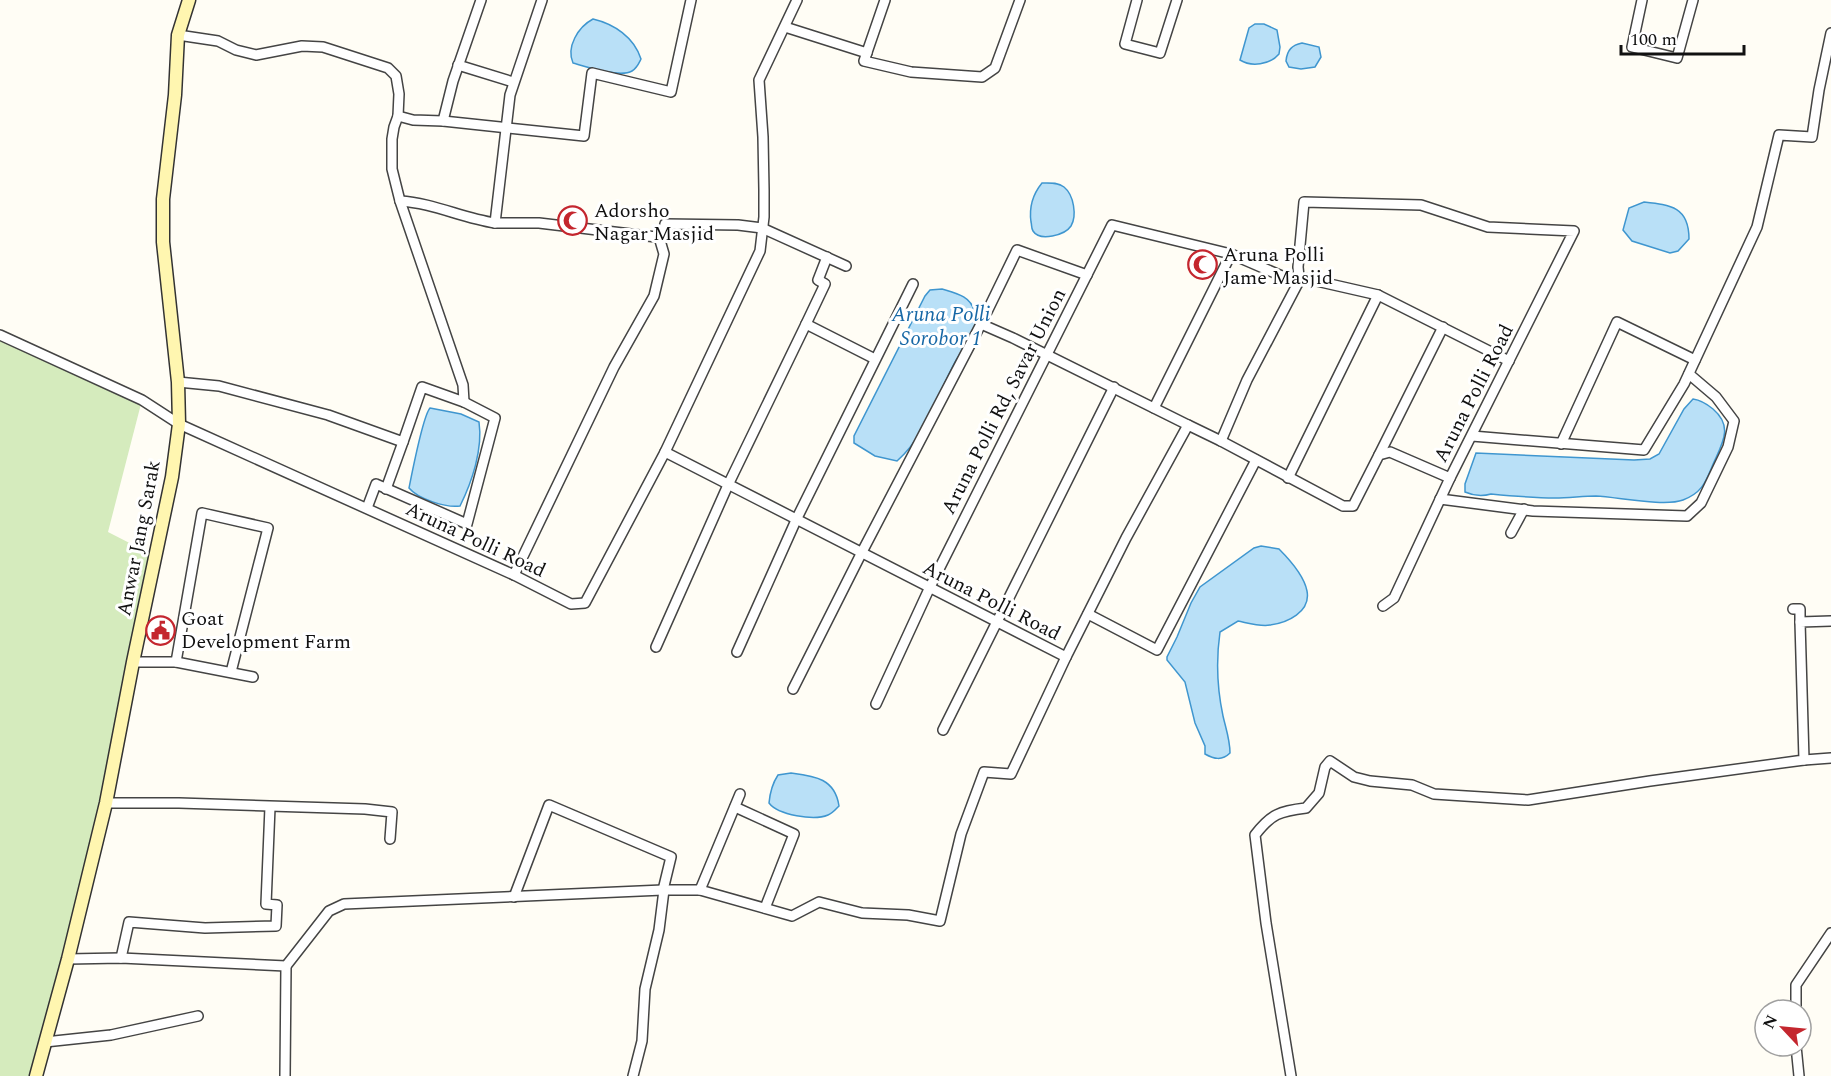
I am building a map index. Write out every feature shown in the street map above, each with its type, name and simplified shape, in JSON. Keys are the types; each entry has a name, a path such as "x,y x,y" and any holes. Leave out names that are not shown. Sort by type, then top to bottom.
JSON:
{"main road":[{"name":"Anwar Jang Sarak","path":"36,1076 68,959 106,803 172,477 179,424 178,382 163,242 163,199 175,95 178,35 189,0"}],"street":[{"path":"443,121 458,65 480,0"},
{"path":"495,223 507,127 507,109 513,82 542,0"},
{"path":"398,116 413,120 584,136 592,73 671,92 691,0"},
{"path":"665,452 760,251 764,208 759,80 797,0"},
{"path":"885,0 864,61 911,72 982,77 995,68 1020,0"},
{"path":"1137,0 1125,44 1160,53 1177,0"},
{"path":"1642,0 1632,47 1677,58 1693,0"},
{"path":"785,27 867,53"},
{"path":"1472,436 1644,450 1689,374 1757,227 1779,135 1812,137 1831,33"},
{"path":"178,35 218,41 236,50 256,55 302,46 323,47 388,68 396,76 399,94 398,116 394,127 392,169 399,201 463,385 464,402"},
{"path":"458,65 513,82"},
{"path":"399,201 421,202 477,220 495,223 539,222 647,237 659,237 665,230 665,224 738,225 762,228 846,266"},
{"name":"Aruna Polli Road","path":"1299,280 1298,267 1304,202 1421,206 1488,227 1574,231 1450,478 1390,452 1379,455"},
{"name":"Aruna Polli Rd, Savar Union","path":"876,704 929,589 1112,225 1231,254"},
{"path":"514,574 614,367 654,296 664,254 659,237"},
{"path":"793,689 1017,250 1087,275"},
{"path":"1154,408 1231,254 1299,280 1378,295 1509,361"},
{"path":"656,647 728,485 825,284 818,279 827,257"},
{"path":"1221,441 1247,380 1299,280"},
{"path":"737,652 797,518 913,284"},
{"path":"1288,478 1378,295"},
{"path":"1561,444 1617,322 1695,360"},
{"path":"806,324 875,359"},
{"path":"981,324 1114,387 1342,506 1353,506 1443,327"},
{"name":"Aruna Polli Road","path":"0,335 142,400 179,424 424,536 514,574 571,604 585,603 665,452 797,518 929,589 1066,657 1125,538 1188,425"},
{"path":"1440,499 1524,510 1687,516 1701,503 1728,447 1734,421 1716,397 1689,374"},
{"path":"178,382 219,386 318,412 403,442"},
{"path":"367,508 376,484 386,489 466,524 495,418 464,402 422,387 386,489"},
{"path":"943,730 1114,387"},
{"path":"1088,614 1158,650 1256,460"},
{"path":"1383,606 1394,598 1450,478"},
{"path":"1511,533 1524,510"},
{"path":"177,662 202,513 268,528 231,672"},
{"path":"1792,609 1800,609 1804,760"},
{"path":"1800,622 1831,621"},
{"path":"285,1076 286,966 329,911 344,904 700,890 792,916 819,902 862,913 908,915 940,921 961,834 984,772 1011,774 1066,657"},
{"path":"133,662 177,662 253,677"},
{"path":"1291,1076 1266,923 1255,835 1272,816 1284,810 1306,808 1319,793 1325,767 1330,761 1354,777 1371,781 1412,784 1434,794 1528,800 1804,760 1830,761"},
{"path":"700,890 740,794"},
{"path":"106,803 365,809 392,813 390,839"},
{"path":"514,897 549,805 671,857 663,890 659,930 645,989 642,1041 633,1076"},
{"path":"121,958 129,922 205,928 276,926 278,905 266,904 270,807"},
{"path":"735,807 794,834 765,908"},
{"path":"1796,998 1796,985 1831,933"},
{"path":"68,959 121,958 286,966"},
{"path":"45,1042 111,1035 198,1016"},
{"path":"1797,1058 1799,1076"}],"green space":[{"path":"0,339 142,400 108,532 155,556 106,803 36,1076 0,1076"}],"water":[{"path":"593,19 616,28 634,44 641,59 634,70 627,73 612,73 573,63 572,44 578,32"},
{"path":"1255,24 1264,24 1277,30 1279,54 1271,61 1249,64 1240,60 1249,28"},
{"path":"1302,43 1319,47 1321,57 1315,67 1301,69 1289,67 1286,61 1289,51 1295,45"},
{"path":"1042,183 1062,185 1070,195 1074,206 1071,226 1064,232 1047,237 1036,234 1032,228 1032,201"},
{"path":"1644,202 1670,207 1682,214 1686,220 1689,239 1678,251 1670,253 1632,241 1623,230 1629,208"},
{"name":"Aruna Polli Sorobor 1","path":"942,289 962,296 970,302 975,316 974,330 955,362 916,440 897,461 875,456 854,443 854,436 925,296 930,290"},
{"path":"1693,399 1706,404 1719,415 1723,422 1724,434 1703,485 1696,493 1683,500 1653,502 1596,496 1547,498 1491,494 1478,496 1465,492 1465,484 1476,453 1650,459 1659,454 1684,409"},
{"path":"430,408 461,414 479,422 479,443 475,465 469,487 460,506 447,506 433,502 419,496 409,488 421,433"},
{"path":"1261,546 1279,549 1288,558 1303,579 1307,598 1302,610 1284,622 1263,626 1238,621 1220,632 1218,684 1230,753 1221,758 1215,758 1205,754 1205,746 1195,723 1185,682 1167,657 1200,587 1254,548"},
{"path":"791,773 815,777 828,784 837,797 839,806 822,817 797,816 774,807 769,803 774,782 778,775"}],"place":[{"name":"Adorsho Nagar Masjid","path":"573,221"},
{"name":"Aruna Polli Jame Masjid","path":"1202,265"},
{"name":"Goat Development Farm","path":"160,630"}]}
